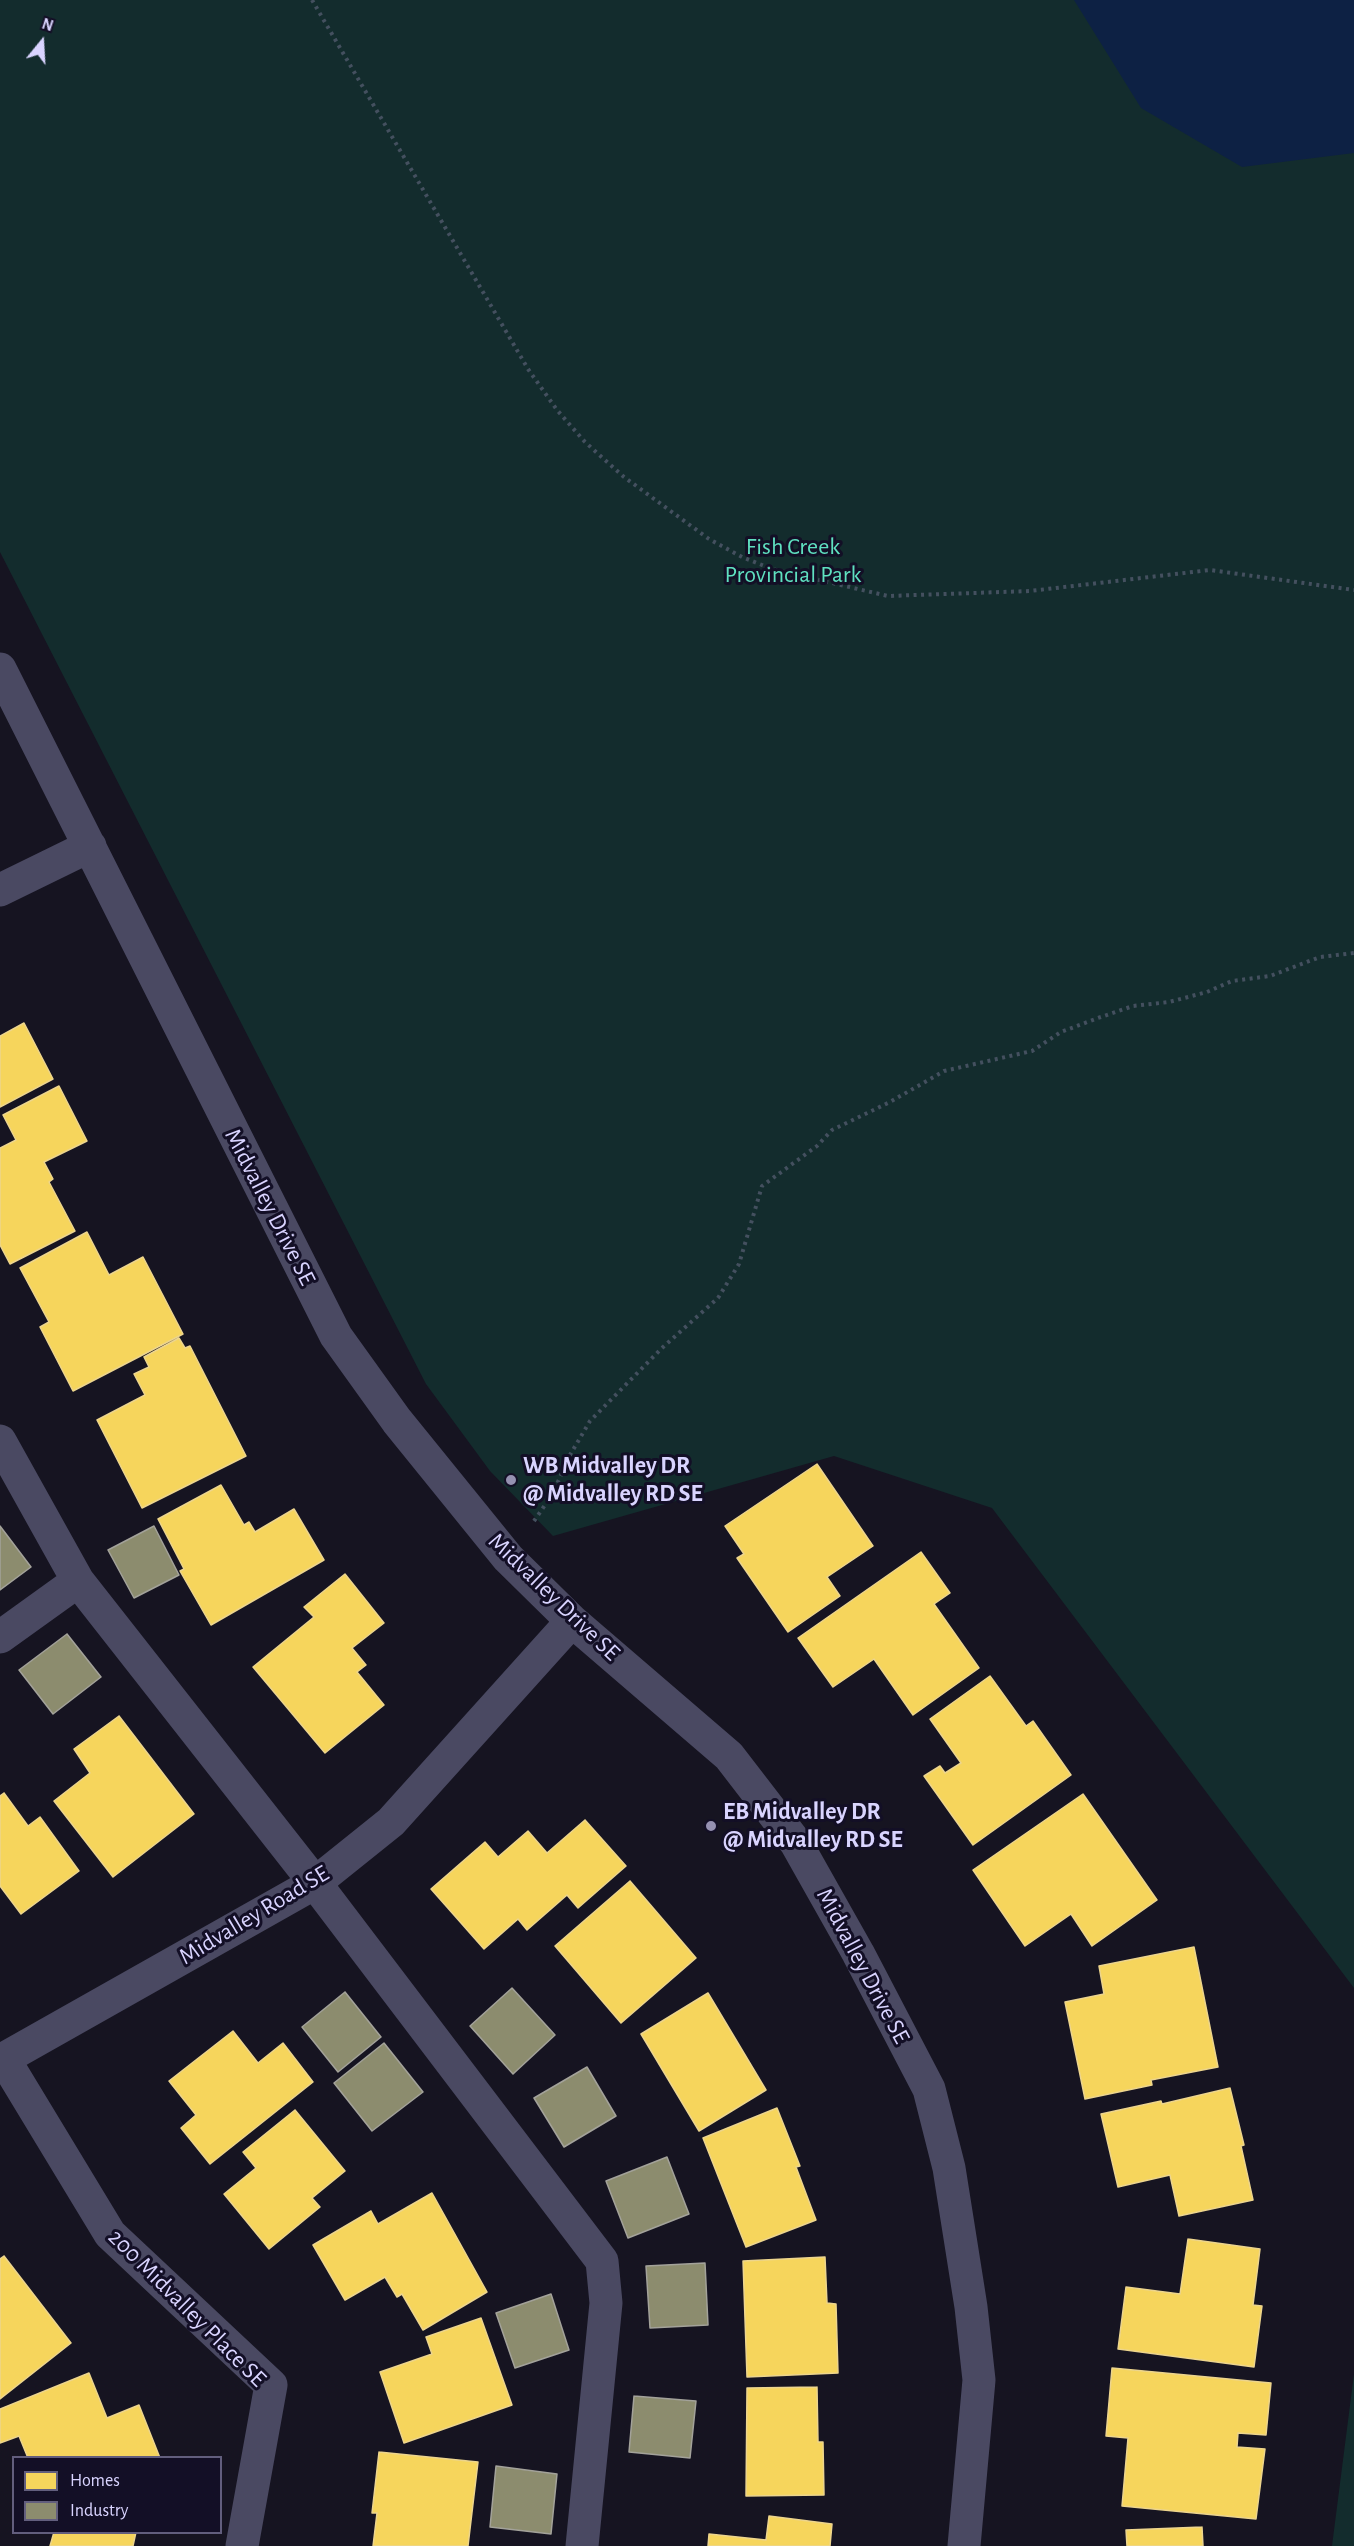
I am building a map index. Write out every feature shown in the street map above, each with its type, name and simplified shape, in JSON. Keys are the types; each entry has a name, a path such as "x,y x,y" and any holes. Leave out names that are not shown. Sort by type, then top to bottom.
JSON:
{"street":[{"name":"Midvalley Drive SE","path":"0,669 336,1336 397,1421 508,1558 572,1621 729,1756 789,1835 858,1953 928,2089 948,2168 971,2307 979,2380 964,2546"},
{"path":"0,890 90,846"},
{"path":"0,1441 78,1581 315,1883 602,2261 606,2303 582,2546"},
{"path":"0,1637 78,1581"},
{"name":"Midvalley Road SE","path":"2,2060 315,1883 391,1822 572,1621"},
{"name":"200 Midvalley Place SE","path":"2,2060 110,2234 271,2385 242,2546"}],"path":[{"path":"312,0 528,369 557,410 585,442 624,477 709,539 742,557 772,569 888,596 1030,591 1210,570 1354,590"},
{"path":"508,1558 552,1495 570,1455 590,1421 662,1348 718,1298 739,1264 762,1186 817,1146 832,1130 890,1102 944,1071 1032,1051 1061,1032 1133,1006 1169,1002 1207,992 1232,981 1270,976 1320,957 1354,953"}],"green space":[{"name":"Fish Creek Provincial Park","path":"0,0 1354,0 1354,1988 992,1508 834,1456 553,1536 490,1471 426,1384 0,552"},
{"path":"1354,2374 1354,2546 1332,2546"}],"water":[{"path":"1074,0 1354,0 1354,153 1242,167 1141,108"}],"building: Homes":[{"path":"24,1023 53,1079 0,1107 0,1036"},
{"path":"59,1086 87,1141 44,1162 53,1179 49,1182 75,1231 10,1264 0,1245 0,1148 16,1140 3,1115"},
{"path":"87,1232 109,1275 143,1257 183,1334 73,1391 40,1327 49,1322 20,1268"},
{"path":"179,1338 185,1348 190,1346 246,1456 142,1508 97,1420 145,1395 134,1374 149,1367 144,1357"},
{"path":"817,1464 873,1546 827,1577 840,1596 788,1632 737,1558 744,1554 725,1526"},
{"path":"221,1485 244,1525 249,1522 255,1532 294,1509 324,1560 211,1625 180,1571 184,1569 158,1519"},
{"path":"921,1552 950,1593 934,1604 979,1668 913,1715 874,1659 833,1687 798,1638"},
{"path":"345,1574 384,1623 352,1648 366,1665 357,1672 384,1705 325,1753 253,1667 314,1617 304,1607"},
{"path":"990,1676 1026,1726 1033,1721 1071,1775 973,1845 924,1776 940,1766 945,1773 961,1763 930,1719"},
{"path":"119,1716 194,1814 113,1877 54,1801 90,1773 74,1749"},
{"path":"4,1793 28,1826 40,1817 79,1871 21,1914 0,1886 0,1796"},
{"path":"1083,1794 1157,1900 1092,1946 1071,1914 1025,1946 973,1870"},
{"path":"585,1820 626,1866 578,1908 567,1895 527,1930 518,1919 484,1949 431,1889 485,1842 498,1857 528,1831 547,1853"},
{"path":"630,1881 696,1958 621,2023 555,1946"},
{"path":"1194,1947 1218,2067 1151,2080 1152,2085 1085,2099 1065,2002 1104,1994 1099,1966"},
{"path":"708,1993 766,2090 699,2131 641,2034"},
{"path":"233,2031 258,2063 283,2043 313,2082 210,2164 181,2128 196,2115 169,2081"},
{"path":"1230,2088 1244,2145 1241,2146 1253,2200 1179,2216 1170,2175 1118,2187 1101,2114 1161,2101 1162,2104"},
{"path":"777,2108 800,2166 796,2167 816,2220 746,2247 703,2138"},
{"path":"295,2110 345,2171 312,2198 320,2207 269,2249 224,2194 256,2168 243,2152"},
{"path":"432,2193 487,2292 423,2330 402,2294 397,2297 385,2277 345,2300 313,2245 371,2211 378,2224"},
{"path":"1188,2239 1260,2249 1253,2305 1262,2306 1254,2367 1118,2349 1126,2287 1180,2294"},
{"path":"4,2256 71,2343 0,2399 0,2259"},
{"path":"825,2257 827,2303 836,2304 838,2373 747,2377 743,2261"},
{"path":"481,2318 512,2405 404,2443 380,2372 432,2354 426,2337"},
{"path":"1112,2368 1271,2383 1266,2435 1238,2433 1237,2447 1265,2449 1256,2519 1122,2506 1128,2438 1106,2436"},
{"path":"89,2373 107,2418 139,2405 159,2456 27,2456 19,2436 0,2443 0,2409"},
{"path":"817,2387 818,2442 823,2442 824,2495 746,2496 747,2388"},
{"path":"379,2452 478,2462 468,2546 373,2546 377,2513 372,2513"},
{"path":"769,2516 832,2524 830,2546 708,2546 709,2534 766,2540"},
{"path":"1202,2527 1203,2546 1127,2546 1126,2530"},
{"path":"53,2534 136,2534 133,2546 50,2546"}],"building: Industry":[{"path":"0,1526 31,1567 0,1590"},
{"path":"154,1526 179,1575 134,1598 108,1550"},
{"path":"67,1634 101,1677 53,1714 19,1670"},
{"path":"512,1988 555,2035 513,2074 470,2026"},
{"path":"345,1992 381,2037 338,2072 302,2027"},
{"path":"384,2043 423,2092 372,2131 334,2083"},
{"path":"587,2067 616,2116 564,2147 534,2098"},
{"path":"667,2157 689,2214 628,2238 606,2181"},
{"path":"705,2263 708,2325 650,2328 646,2266"},
{"path":"551,2294 569,2350 515,2368 496,2313"},
{"path":"634,2396 696,2401 690,2458 629,2452"},
{"path":"496,2466 557,2474 551,2534 490,2527"}],"place":[{"name":"WB Midvalley DR @ Midvalley RD SE","path":"511,1480"},
{"name":"EB Midvalley DR @ Midvalley RD SE","path":"711,1826"}]}
